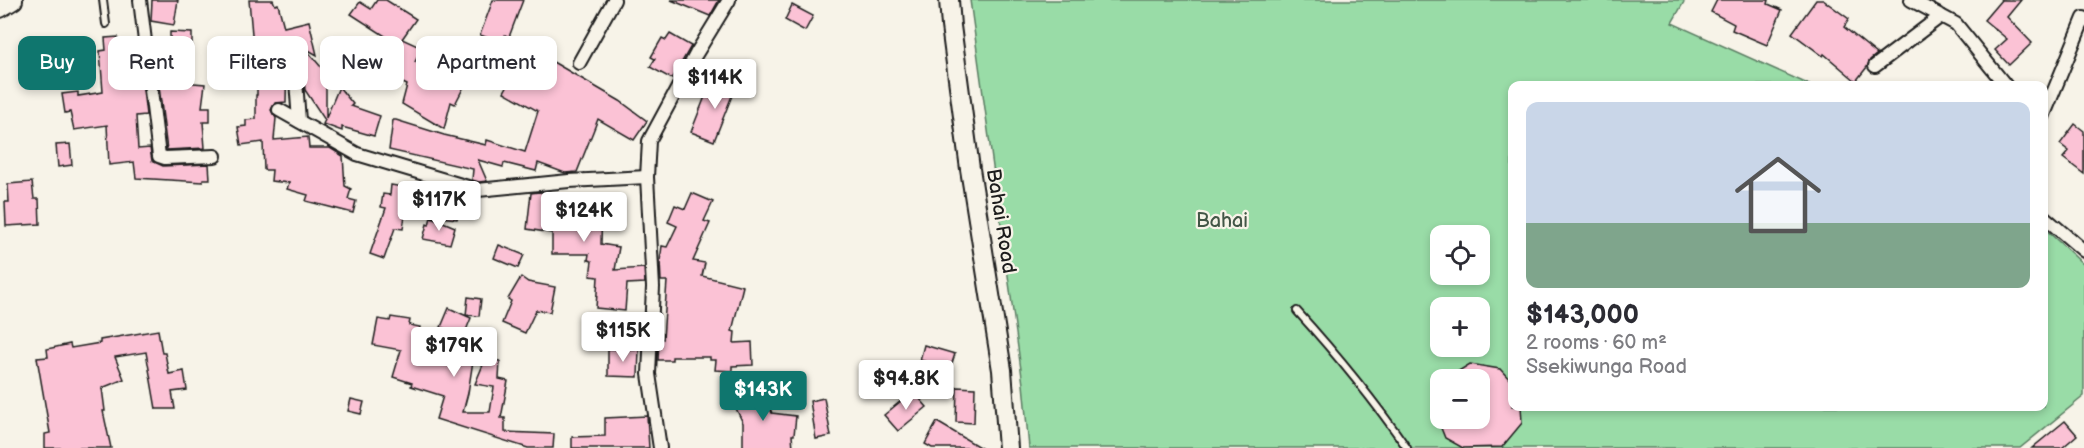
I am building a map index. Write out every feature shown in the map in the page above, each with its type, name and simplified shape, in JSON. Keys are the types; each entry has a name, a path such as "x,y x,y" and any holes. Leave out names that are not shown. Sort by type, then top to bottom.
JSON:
{"street":[{"path":"0,8 13,0"},
{"path":"140,0 159,156 165,158 215,156"},
{"path":"579,63 614,0"},
{"path":"660,448 649,374 653,287 647,177 650,141 696,54 729,0"},
{"name":"Bahai Road","path":"950,0 951,26 970,169 1002,370 1008,448"},
{"path":"1911,0 1956,24 2002,81"},
{"path":"1875,66 1941,16"},
{"path":"2048,105 2084,18"},
{"path":"296,90 298,121"},
{"path":"279,110 357,154 478,190 570,181 647,177"},
{"path":"2048,220 2084,251"}],"lane":[{"path":"103,0 106,24"},
{"path":"1297,311 1338,356 1378,406 1407,448"}],"green space":[{"name":"Bahai","path":"970,0 1685,0 1672,23 1801,81 1508,81 1508,411 2048,411 2048,232 2084,265 2084,396 2020,448 1029,448 1023,384"}],"building":[{"path":"152,0 178,0 174,25 151,21"},
{"path":"249,0 273,0 275,5 278,4 284,27 309,21 317,55 308,50 308,36 252,36"},
{"path":"377,0 386,0 416,19 404,36 385,36 351,14 360,2 371,9"},
{"path":"493,0 523,0 509,36 480,35"},
{"path":"671,0 719,0 710,16"},
{"path":"1717,0 1769,0 1768,4 1782,10 1767,45 1732,30 1734,24 1711,12"},
{"path":"1816,0 1823,0 1849,19 1844,27 1877,54 1870,60 1856,81 1824,54 1823,56 1792,33"},
{"path":"2001,0 2021,0 2007,17 2032,43 2009,65 1995,50 2007,39 1984,20"},
{"path":"792,5 813,16 805,31 785,20"},
{"path":"170,32 192,33 192,36 170,36"},
{"path":"670,34 691,46 672,79 650,67 655,59 651,57 662,38 666,40"},
{"path":"105,38 108,38 108,90 143,90 146,115 136,116 138,149 150,148 152,161 163,166 209,164 210,179 203,179 203,182 136,178 134,162 109,165 107,125 74,130 70,112 65,113 62,94 78,92 78,96 103,92 100,51 106,50"},
{"path":"404,40 416,45 416,90 462,90 455,104 451,102 444,129 402,104 407,85 404,84"},
{"path":"308,52 320,66 320,90 326,90 326,118 338,90 341,90 353,104 351,106 380,116 374,136 342,127 342,131 323,124 325,120 305,90 308,90"},
{"path":"557,64 620,101 647,121 634,140 598,119 577,172 565,173 538,163 536,171 504,163 503,167 478,160 487,181 479,182 472,180 473,169 389,150 393,120 396,120 444,135 486,145 487,140 525,152 538,111 504,92 505,90 557,90"},
{"path":"727,73 739,78 714,141 691,132 706,94 716,98"},
{"path":"195,83 205,84 202,107 210,107 210,122 203,122 205,148 167,150 160,90 195,90"},
{"path":"257,90 286,90 286,102 275,103 271,110 276,118 274,140 308,137 309,148 330,148 343,156 345,186 351,189 348,199 356,201 353,213 306,201 308,195 287,189 289,183 271,181 272,170 264,170 263,142 241,145 238,127 246,126 246,120 256,119"},
{"path":"2075,124 2084,131 2084,174 2063,158 2069,151 2060,144"},
{"path":"70,144 72,165 58,167 56,145"},
{"path":"32,182 34,199 39,199 40,224 6,226 5,202 9,202 8,184"},
{"path":"391,185 409,188 403,229 395,228 384,259 370,254 386,208 381,207 383,194 390,195"},
{"path":"445,189 464,194 457,219 432,216 438,195 443,196"},
{"path":"539,192 602,201 601,244 619,247 615,270 644,268 645,283 627,284 625,311 596,308 598,277 590,276 592,261 588,260 589,254 552,254 552,233 527,229 531,193"},
{"path":"692,193 713,202 704,221 710,223 693,261 705,263 702,276 743,286 732,331 735,332 734,343 752,342 753,365 732,366 732,371 715,370 716,360 710,360 710,357 672,357 672,360 658,360 659,338 663,339 667,281 661,281 662,246 667,247 677,226 668,222 675,205 685,209"},
{"path":"431,217 455,227 450,244 423,239"},
{"path":"499,245 524,255 518,268 494,258"},
{"path":"521,277 528,282 555,287 550,312 536,310 525,333 502,323 511,301 508,299"},
{"path":"468,297 481,299 479,316 466,315"},
{"path":"449,308 471,318 463,338 476,341 463,412 490,412 494,387 475,384 485,360 500,361 499,379 508,381 501,418 505,418 505,432 554,434 553,448 528,448 436,419 443,396 411,386 412,383 393,377 401,350 373,345 378,319 390,321 391,317 410,320 409,325 420,327 414,357 439,365 450,331 441,327"},
{"path":"158,330 169,374 184,371 187,390 172,392 175,409 156,409 146,352 115,357 124,379 102,388 105,411 103,411 111,448 45,448 45,434 50,433 37,358 48,357 47,349 70,344 71,348 100,343 100,340"},
{"path":"924,345 955,354 950,369 920,360"},
{"path":"608,349 639,349 638,377 608,376"},
{"path":"1470,364 1500,369 1508,378 1508,411 1521,411 1522,423 1502,447 1463,448 1445,438 1441,429 1490,429 1490,369 1462,369"},
{"path":"760,385 772,413 796,416 794,435 792,435 793,448 743,448 743,423 732,400 747,393 746,390"},
{"path":"957,387 975,388 974,423 956,422"},
{"path":"913,391 927,407 898,431 884,415"},
{"path":"824,398 831,436 816,439 810,401"},
{"path":"351,399 364,402 361,414 348,411"},
{"path":"647,416 649,448 572,448 572,437 605,436 605,418"},
{"path":"2065,421 2077,435 2062,448 2032,448"},
{"path":"937,422 981,448 932,448 925,444"}]}
